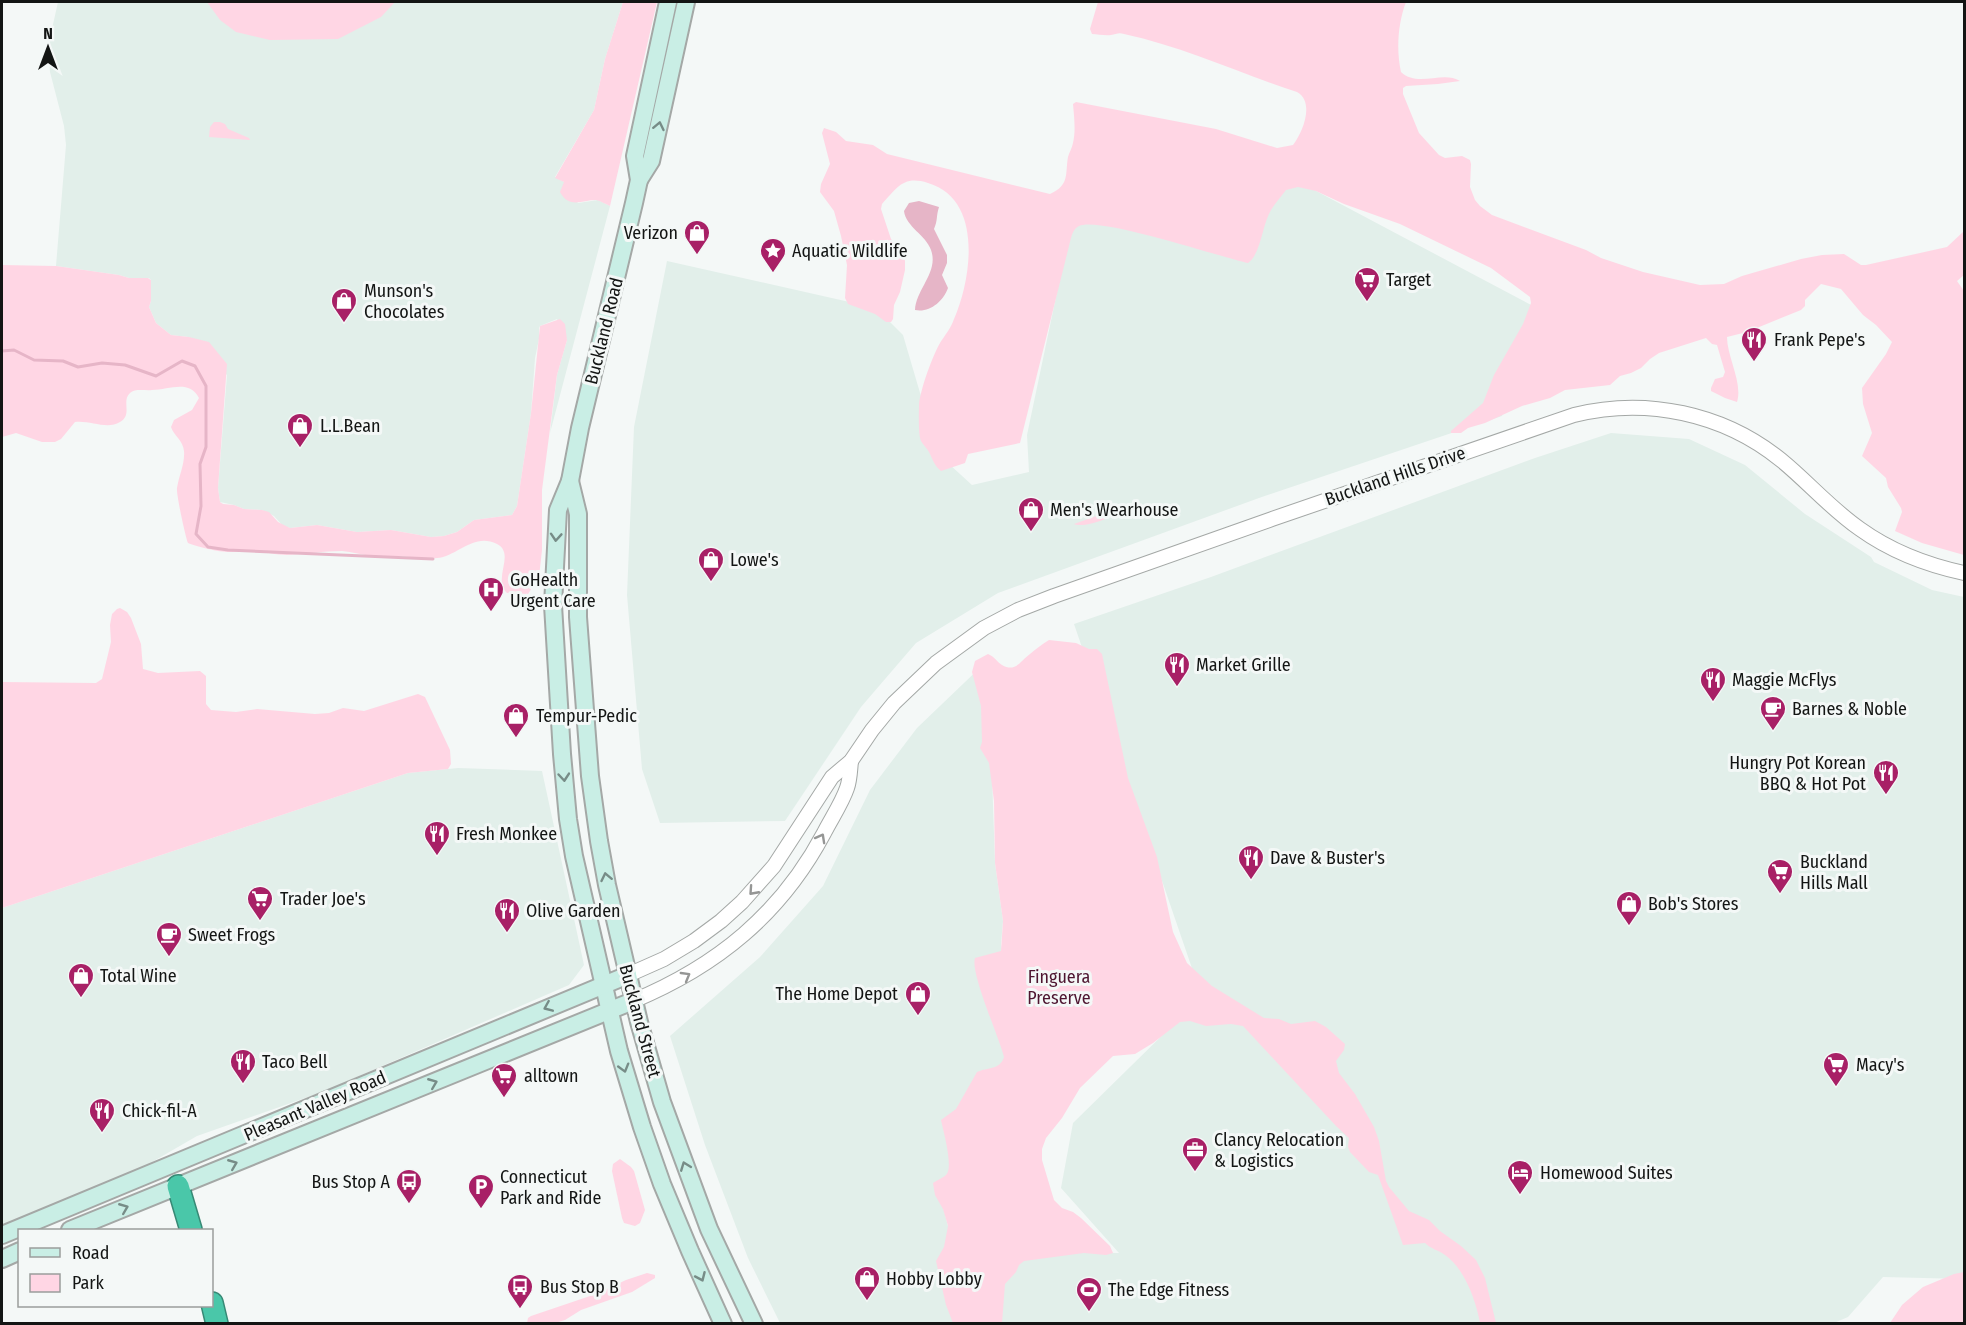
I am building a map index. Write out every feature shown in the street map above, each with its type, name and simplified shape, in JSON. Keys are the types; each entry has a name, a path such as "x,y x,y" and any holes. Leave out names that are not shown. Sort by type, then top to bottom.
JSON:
{"highway":[{"path":"178,1186 191,1229"},
{"path":"213,1307 217,1323"}],"main road":[{"name":"Buckland Road","path":"639,180 635,156 668,2"},
{"name":"Buckland Road","path":"558,701 553,605 558,510 570,482 580,428 626,243 639,180 651,161 686,2"},
{"name":"Buckland Road","path":"570,482 578,514 578,594 584,702"},
{"path":"556,677 583,680"},
{"name":"Buckland Street","path":"558,701 570,834 609,1011 642,1127 681,1231 723,1323"},
{"name":"Buckland Street","path":"584,702 598,841 633,1001 662,1102 706,1221 754,1323"},
{"name":"Pleasant Valley Road","path":"2,1235 628,975"},
{"name":"Pleasant Valley Road","path":"72,1229 633,1001"},
{"path":"397,1072 397,1097"},
{"path":"171,1166 178,1186"},
{"path":"681,1231 706,1221"},
{"path":"2,1259 18,1252"}],"street":[{"name":"Buckland Hills Drive","path":"628,975 664,959 694,940 721,921 742,902 774,866 832,777 851,761 886,712 920,677 962,643 1008,615 1047,598 1551,423 1591,411 1658,408 1688,414 1730,428 1772,453 1838,512 1870,536 1917,560 1965,573"},
{"name":"Buckland Hills Drive","path":"633,1001 670,985 710,961 752,928 770,910 798,874 822,836 847,788 851,761"}],"shaded area":[{"path":"58,2 623,2 605,59 594,110 555,177 564,182 578,203 598,200 610,206 550,433 557,375 567,340 557,319 539,328 531,413 517,506 512,515 474,520 457,532 431,537 391,530 357,532 317,525 290,528 283,526 274,516 262,510 244,509 220,502 218,488 227,375 189,337 171,335 156,323 149,307 151,280 149,278 129,278 56,266 66,145 49,58 50,38"},
{"path":"1286,175 1533,306 1502,416 1259,498 998,593 916,643 861,707 785,821 660,823 642,769 627,595 634,427 667,261 876,308 903,335 938,454 972,485 1029,472 1027,435 1073,216"},
{"path":"919,201 939,207 934,229 947,255 947,263 942,275 948,288 943,298 925,310 915,310 916,302 930,273 933,258 925,240 908,222 904,211 909,203"},
{"path":"1611,433 1689,439 1745,465 1805,514 1871,557 1874,562 1932,590 1964,597 1964,1279 1883,1277 1848,1317 1834,1323 992,1324 993,1305 1020,1252 1119,1253 1061,1188 1073,1123 1187,1011 1195,977 1074,624 1211,577 1535,458"},
{"path":"988,660 995,863 1003,921 1001,944 1004,976 1018,1070 950,1176 938,1187 952,1242 954,1323 780,1323 748,1258 705,1145 670,1036 760,957 823,886 870,790 917,728"},
{"path":"458,768 542,771 584,965 569,985 336,1086 342,1085 197,1136 140,1169 2,1225 2,908 408,773"}],"green space":[{"path":"207,2 395,2 381,17 338,39 270,40 236,32 220,20"},
{"path":"623,2 657,2 610,206 596,200 572,202 560,192 564,182 555,178 594,110 605,59"},
{"path":"1098,2 1406,2 1399,36 1401,72 1415,79 1446,77 1460,81 1406,86 1403,88 1403,94 1419,133 1439,155 1445,158 1462,156 1470,160 1470,187 1480,206 1492,215 1643,272 1700,285 1724,284 1742,276 1822,255 1844,254 1861,265 1866,265 1947,247 1964,231 1964,275 1957,281 1964,291 1964,555 1922,543 1895,531 1902,512 1901,508 1888,487 1886,478 1862,456 1872,433 1863,404 1862,388 1892,342 1863,315 1841,289 1821,284 1805,300 1805,306 1801,310 1747,332 1727,337 1738,387 1737,402 1711,391 1715,379 1723,377 1725,372 1717,345 1712,344 1706,338 1659,353 1641,368 1620,376 1610,385 1565,390 1550,398 1522,406 1468,428 1461,433 1451,433 1483,403 1494,375 1523,324 1531,303 1530,297 1491,268 1400,224 1344,204 1316,191 1298,187 1286,190 1273,207 1256,253 1248,263 1134,232 1091,224 1077,227 1071,237 1020,443 968,454 965,463 941,471 921,441 919,404 930,364 953,322 965,283 968,242 965,222 958,205 946,192 919,181 901,184 882,204 881,209 891,239 903,253 905,261 900,292 894,305 893,319 891,322 886,322 875,314 848,304 845,298 847,265 841,236 834,211 820,192 830,164 822,133 824,128 836,132 846,141 873,145 887,154 1050,194 1064,183 1068,157 1073,145 1073,104 1076,102 1216,129 1277,148 1293,145 1306,117 1305,103 1297,92 1146,39 1121,33 1092,34 1090,29"},
{"path":"214,122 225,124 228,129 250,140 209,137 210,127"},
{"path":"2,265 56,266 151,280 149,307 156,323 171,335 209,342 227,364 218,488 220,502 244,509 269,512 278,522 290,528 317,525 357,532 391,530 431,537 457,532 474,520 512,515 517,506 531,413 540,326 560,319 565,324 567,340 557,375 542,490 542,550 539,577 528,594 507,593 502,580 505,560 502,548 489,541 473,543 445,556 428,559 373,556 342,551 287,555 251,550 228,552 188,543 177,492 184,451 171,427 174,420 192,410 199,398 195,392 184,387 132,391 126,400 126,416 120,422 104,425 75,422 61,439 55,442 42,442 16,433 2,437"},
{"path":"1127,505 1118,513 1102,520 1086,525 1074,524"},
{"path":"120,608 131,618 141,644 143,669 158,673 200,671 206,676 206,704 211,710 236,712 257,709 315,714 329,713 343,708 364,711 418,694 425,697 450,750 451,764 448,769 408,773 2,908 2,682 96,683 102,679 111,642 112,614"},
{"name":"Finguera Preserve","path":"1049,640 1076,643 1089,649 1097,649 1102,654 1128,778 1157,857 1173,932 1187,963 1212,986 1264,1018 1279,1019 1291,1024 1315,1021 1326,1027 1345,1044 1344,1050 1336,1061 1339,1073 1355,1094 1374,1127 1389,1187 1409,1211 1429,1220 1476,1260 1485,1278 1496,1323 1480,1323 1476,1305 1464,1277 1445,1255 1425,1243 1403,1245 1378,1175 1369,1172 1350,1152 1349,1138 1243,1026 1231,1024 1206,1026 1190,1021 1180,1022 1135,1054 1113,1056 1080,1088 1062,1118 1046,1138 1042,1149 1042,1160 1054,1200 1062,1208 1081,1218 1110,1246 1113,1253 1106,1255 1084,1253 1024,1261 1005,1284 1002,1323 953,1323 946,1305 936,1261 944,1247 948,1226 943,1209 935,1195 933,1183 945,1176 949,1165 941,1120 956,1109 977,1072 997,1066 1004,1057 975,965 975,958 1001,951 1003,921 995,863 994,801 989,763 980,748 982,742 981,706 972,672 975,661 988,654 1002,665 1015,667"},
{"path":"620,1159 634,1171 645,1210 640,1223 635,1226 624,1223 622,1218 612,1171 613,1164"},
{"path":"1964,1272 1964,1323 1890,1323 1902,1305 1923,1287"},
{"path":"647,1273 655,1275 655,1278 632,1292 581,1310 565,1320 555,1323 527,1323 531,1316 596,1294"}],"waterway":[{"path":"2,351 14,350 34,360 63,361 78,367 102,363 125,365 156,376 182,361 195,366 206,386 206,447 200,464 201,506 196,534 208,547 228,550 433,559"}],"place":[{"name":"Verizon","path":"697,256"},
{"name":"Aquatic Wildlife","path":"773,274"},
{"name":"Target","path":"1367,303"},
{"name":"Munson's Chocolates","path":"344,324"},
{"name":"Frank Pepe's","path":"1754,363"},
{"name":"L.L.Bean","path":"300,449"},
{"name":"Men's Wearhouse","path":"1031,533"},
{"name":"Lowe's","path":"711,583"},
{"name":"GoHealth Urgent Care","path":"491,613"},
{"name":"Market Grille","path":"1177,688"},
{"name":"Maggie McFlys","path":"1713,703"},
{"name":"Barnes & Noble","path":"1773,732"},
{"name":"Tempur-Pedic","path":"516,739"},
{"name":"Hungry Pot Korean BBQ & Hot Pot","path":"1886,796"},
{"name":"Fresh Monkee","path":"437,857"},
{"name":"Dave & Buster's","path":"1251,881"},
{"name":"Buckland Hills Mall","path":"1780,895"},
{"name":"Trader Joe's","path":"260,922"},
{"name":"Bob's Stores","path":"1629,927"},
{"name":"Olive Garden","path":"507,934"},
{"name":"Sweet Frogs","path":"169,958"},
{"name":"Total Wine","path":"81,999"},
{"name":"The Home Depot","path":"918,1017"},
{"name":"Taco Bell","path":"243,1085"},
{"name":"Macy's","path":"1836,1088"},
{"name":"alltown","path":"504,1099"},
{"name":"Chick-fil-A","path":"102,1134"},
{"name":"Clancy Relocation & Logistics","path":"1195,1173"},
{"name":"Homewood Suites","path":"1520,1196"},
{"name":"Bus Stop A","path":"409,1205"},
{"name":"Connecticut Park and Ride","path":"481,1210"},
{"name":"Hobby Lobby","path":"867,1302"},
{"name":"Bus Stop B","path":"520,1310"},
{"name":"The Edge Fitness","path":"1089,1313"}]}
